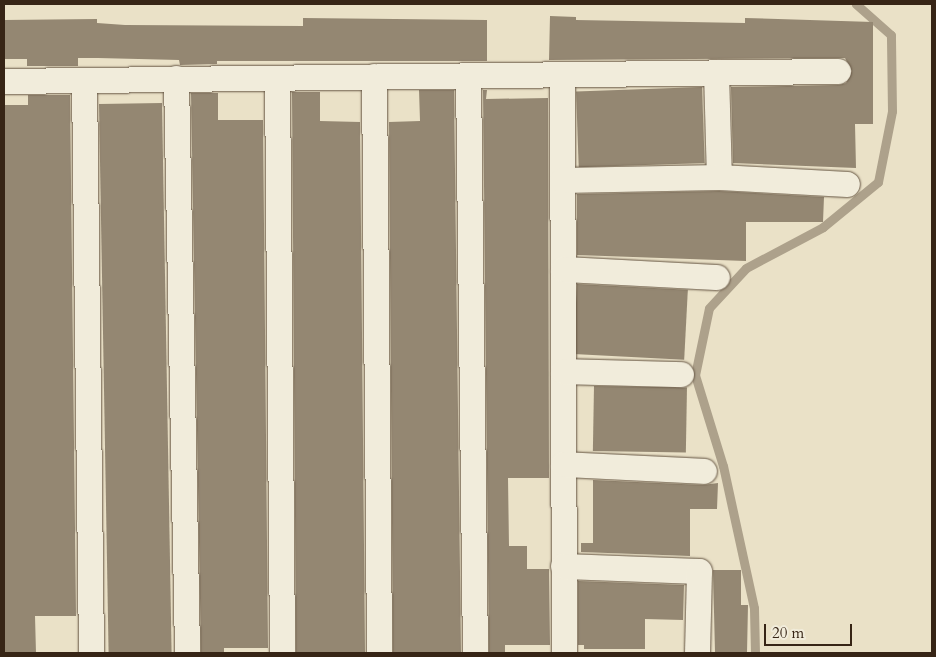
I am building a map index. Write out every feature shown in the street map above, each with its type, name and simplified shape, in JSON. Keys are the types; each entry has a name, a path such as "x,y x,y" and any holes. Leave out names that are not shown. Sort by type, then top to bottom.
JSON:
{"street":[{"path":"4,81 838,71"},
{"path":"716,72 719,177"},
{"path":"562,74 564,653"},
{"path":"468,75 475,653"},
{"path":"374,76 379,653"},
{"path":"176,78 187,653"},
{"path":"277,78 282,653"},
{"path":"84,80 91,653"},
{"path":"562,180 719,177 847,184"},
{"path":"563,269 717,277"},
{"path":"563,371 682,374"},
{"path":"563,464 704,471"},
{"path":"564,566 699,571 697,653"}],"building":[{"path":"550,16 576,17 576,20 745,23 745,18 873,22 873,124 855,124 856,168 733,163 731,87 839,85 846,83 852,71 845,58 549,60"},
{"path":"303,18 487,20 487,61 217,61 217,64 180,65 179,60 78,58 78,66 27,66 27,59 4,59 4,20 97,19 97,23 125,25 303,26"},
{"path":"702,87 705,163 579,167 576,91"},
{"path":"419,90 454,90 461,653 393,653 389,122 420,121"},
{"path":"483,90 487,90 486,99 548,98 549,478 508,478 509,546 527,546 527,569 549,569 550,645 505,645 505,653 489,653"},
{"path":"292,92 320,92 320,121 360,122 365,653 296,653"},
{"path":"191,93 218,93 218,120 263,120 268,648 224,648 224,653 201,653"},
{"path":"28,95 70,95 76,616 35,616 36,653 4,653 4,105 28,105"},
{"path":"162,103 172,653 109,653 99,104"},
{"path":"719,191 824,197 823,222 746,222 746,261 577,255 577,194"},
{"path":"577,284 688,290 684,360 573,354"},
{"path":"594,386 687,388 686,453 593,451"},
{"path":"593,480 703,485 718,483 717,509 690,509 690,556 581,552 581,543 593,543"},
{"path":"713,570 741,570 741,605 748,605 747,653 715,653"},
{"path":"578,581 684,585 683,620 645,619 645,649 584,649 584,645 578,645"}],"waterway":[{"path":"755,653 754,608 723,466 695,375 709,308 746,268 823,227 878,182 892,111 891,35 856,4"}]}
